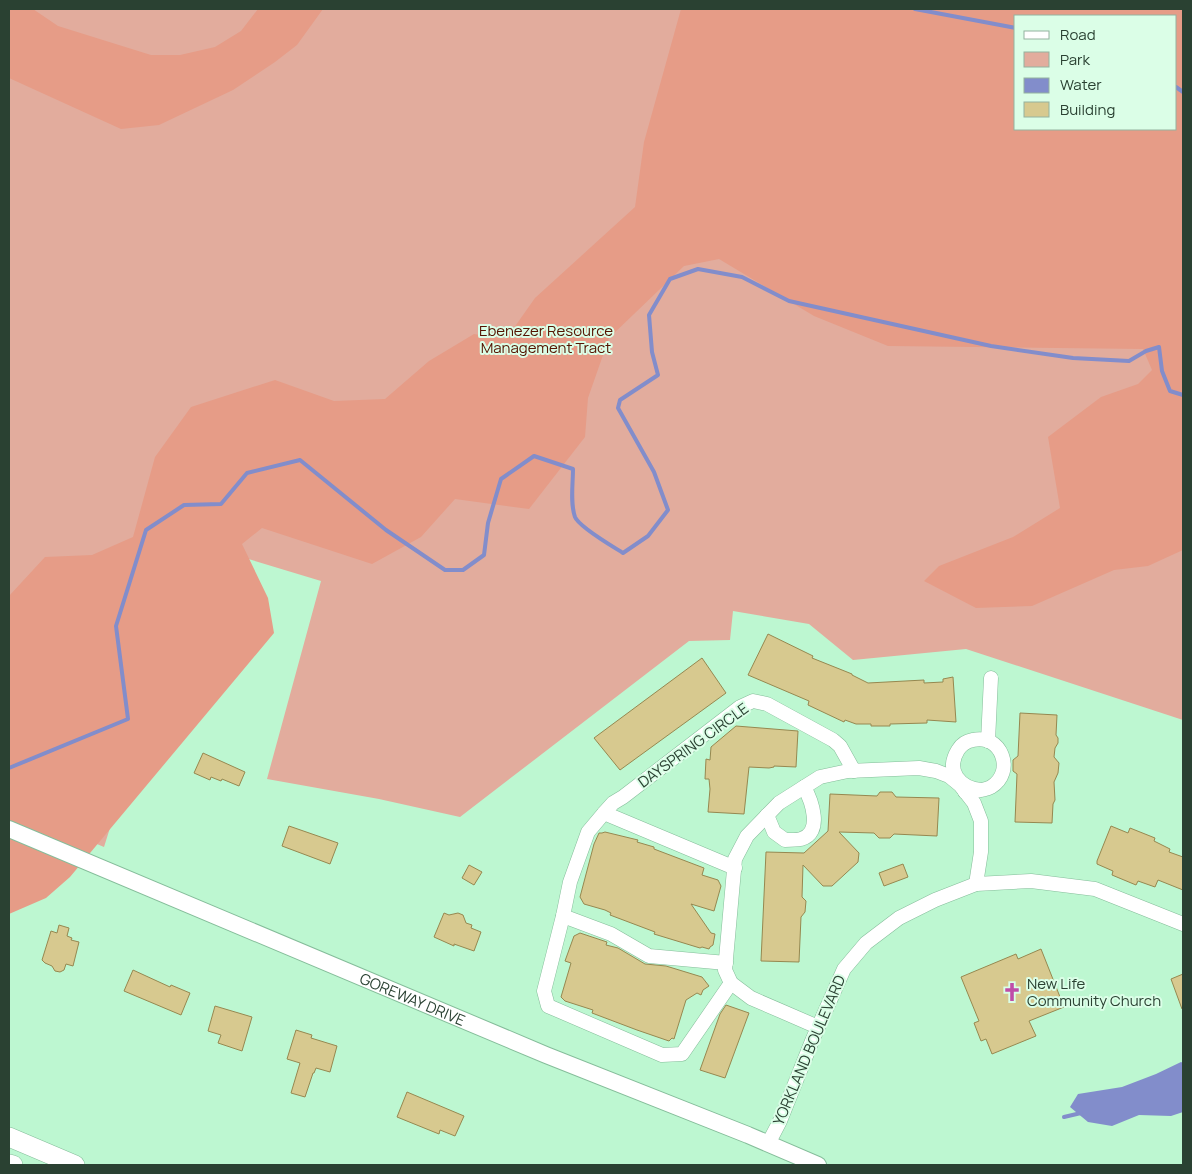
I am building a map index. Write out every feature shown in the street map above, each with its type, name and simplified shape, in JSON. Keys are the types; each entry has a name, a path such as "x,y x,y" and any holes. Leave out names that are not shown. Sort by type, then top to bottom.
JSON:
{"main road":[{"path":"9,1137 75,1165"},
{"path":"9,1164 13,1165"}],"street":[{"path":"988,741 991,678"},
{"name":"DAYSPRING CIRCLE","path":"604,813 613,803 740,707 753,701 767,704 833,740 840,746 854,771"},
{"path":"965,792 990,788 998,781 1003,773 1004,764 1002,754 997,746 988,741 978,739 968,741 959,748 954,757 953,774 965,792 974,803 981,821 981,852 976,884"},
{"path":"818,1026 751,998 731,984 725,970 736,859 747,836 779,803 820,777 854,771 918,768 953,774 962,785 971,789 981,790"},
{"path":"767,815 774,832 785,840 803,839 812,831 815,819 810,797 804,787"},
{"path":"731,984 682,1054 662,1055 548,1006 544,991 570,882 588,832 604,813 735,868"},
{"name":"GOREWAY DRIVE","path":"9,829 536,1051 818,1165"},
{"name":"YORKLAND BOULEVARD","path":"768,1144 780,1121 818,1026 844,969 866,943 899,918 935,900 976,884 1031,881 1095,889 1183,924"},
{"path":"563,916 610,934 649,956 726,963"}],"green space":[{"name":"Ebenezer Resource Management Tract","path":"9,9 1183,9 1183,720 966,649 853,660 809,624 733,611 730,640 689,641 460,817 379,799 267,779 321,581 199,544 104,847 9,807"},
{"path":"9,9 33,9 58,26 151,55 180,55 215,47 241,31 258,9 323,9 297,45 233,90 159,125 121,129 9,78"},
{"path":"681,9 1183,9 1183,550 1148,566 1114,570 1032,606 976,608 924,581 939,566 1013,537 1060,508 1048,437 1101,397 1138,384 1152,370 1143,349 888,346 814,316 719,259 684,266 609,338 588,398 585,437 529,509 455,499 421,537 372,564 262,528 242,544 268,598 274,633 70,877 46,898 9,914 9,596 45,557 92,555 133,537 155,457 191,407 275,380 334,401 385,399 429,361 474,334 506,339 535,298 635,207 644,142"}],"water":[{"path":"1181,1062 1183,1063 1183,1112 1171,1116 1139,1115 1112,1126 1088,1122 1070,1107 1078,1094 1122,1087"}],"building":[{"path":"768,634 813,656 812,658 852,674 868,683 924,680 924,683 943,682 943,679 953,677 956,722 927,720 927,723 871,726 871,724 856,724 845,720 844,722 808,705 809,701 748,675"},
{"path":"702,658 726,693 620,770 594,738"},
{"path":"1020,713 1057,715 1056,735 1058,743 1055,748 1054,757 1059,763 1058,773 1054,782 1055,800 1052,823 1015,822 1017,774 1013,771 1013,760 1018,756"},
{"path":"736,726 798,731 796,767 749,767 744,814 708,812 710,789 709,779 705,779 706,759 710,760 711,747"},
{"path":"203,753 245,772 239,786 222,779 221,781 211,777 210,780 194,773"},
{"path":"880,792 892,792 896,797 939,798 937,836 894,834 890,838 879,838 874,833 839,832 859,853 858,862 832,886 823,886 803,865 802,897 806,901 805,912 801,917 799,962 761,961 766,852 804,853 828,831 830,794 877,796"},
{"path":"289,826 338,843 330,864 282,846"},
{"path":"1111,826 1128,833 1130,828 1155,838 1154,841 1170,849 1169,852 1183,857 1183,890 1158,880 1155,887 1138,881 1136,885 1112,875 1113,871 1097,864"},
{"path":"605,832 638,840 637,842 704,868 702,875 718,880 721,886 714,911 691,904 711,933 715,934 713,945 709,949 654,934 655,932 610,915 611,913 605,910 584,904 580,897 594,844 599,833"},
{"path":"903,864 908,877 884,886 879,873"},
{"path":"469,865 482,872 474,885 462,878"},
{"path":"444,913 463,915 466,923 472,925 471,928 481,932 474,951 454,944 454,946 434,937"},
{"path":"59,925 69,928 67,936 72,938 71,940 79,942 73,966 66,964 64,970 60,972 55,971 52,966 42,960 51,931 57,933"},
{"path":"580,933 607,942 606,945 618,948 645,964 666,966 702,977 709,986 703,990 701,995 697,993 686,1000 674,1039 672,1038 669,1041 637,1030 592,1013 593,1010 565,1001 561,997 571,963 565,961 574,936"},
{"name":"New Life Community Church","path":"1041,949 1064,1007 1029,1021 1036,1036 992,1054 986,1039 981,1041 974,1023 979,1021 961,977 1016,954 1018,959"},
{"path":"133,970 170,987 171,985 190,993 181,1015 124,991"},
{"path":"1183,974 1183,1009 1182,1009 1171,979"},
{"path":"726,1005 749,1013 725,1078 700,1070 720,1014"},
{"path":"215,1006 252,1017 242,1051 218,1043 221,1035 208,1031"},
{"path":"296,1030 312,1035 311,1038 337,1046 330,1072 316,1068 305,1097 291,1093 300,1063 287,1059"},
{"path":"407,1092 464,1116 455,1136 440,1130 439,1134 397,1117"}],"waterway":[{"path":"915,9 1014,28"},
{"path":"1177,88 1183,92"},
{"path":"9,768 128,719 116,626 146,530 184,505 221,504 247,473 300,460 386,530 445,570 463,570 484,555 488,523 501,479 534,456 573,469 573,512 578,521 596,536 623,553 648,536 668,510 654,472 618,408 620,400 658,375 652,352 649,315 670,279 698,269 742,277 789,301 991,346 1073,358 1129,361 1146,351 1159,347 1162,371 1170,391 1183,395"},
{"path":"1064,1117 1081,1113"}],"place":[{"name":"New Life Community Church","path":"1012,992"}]}
